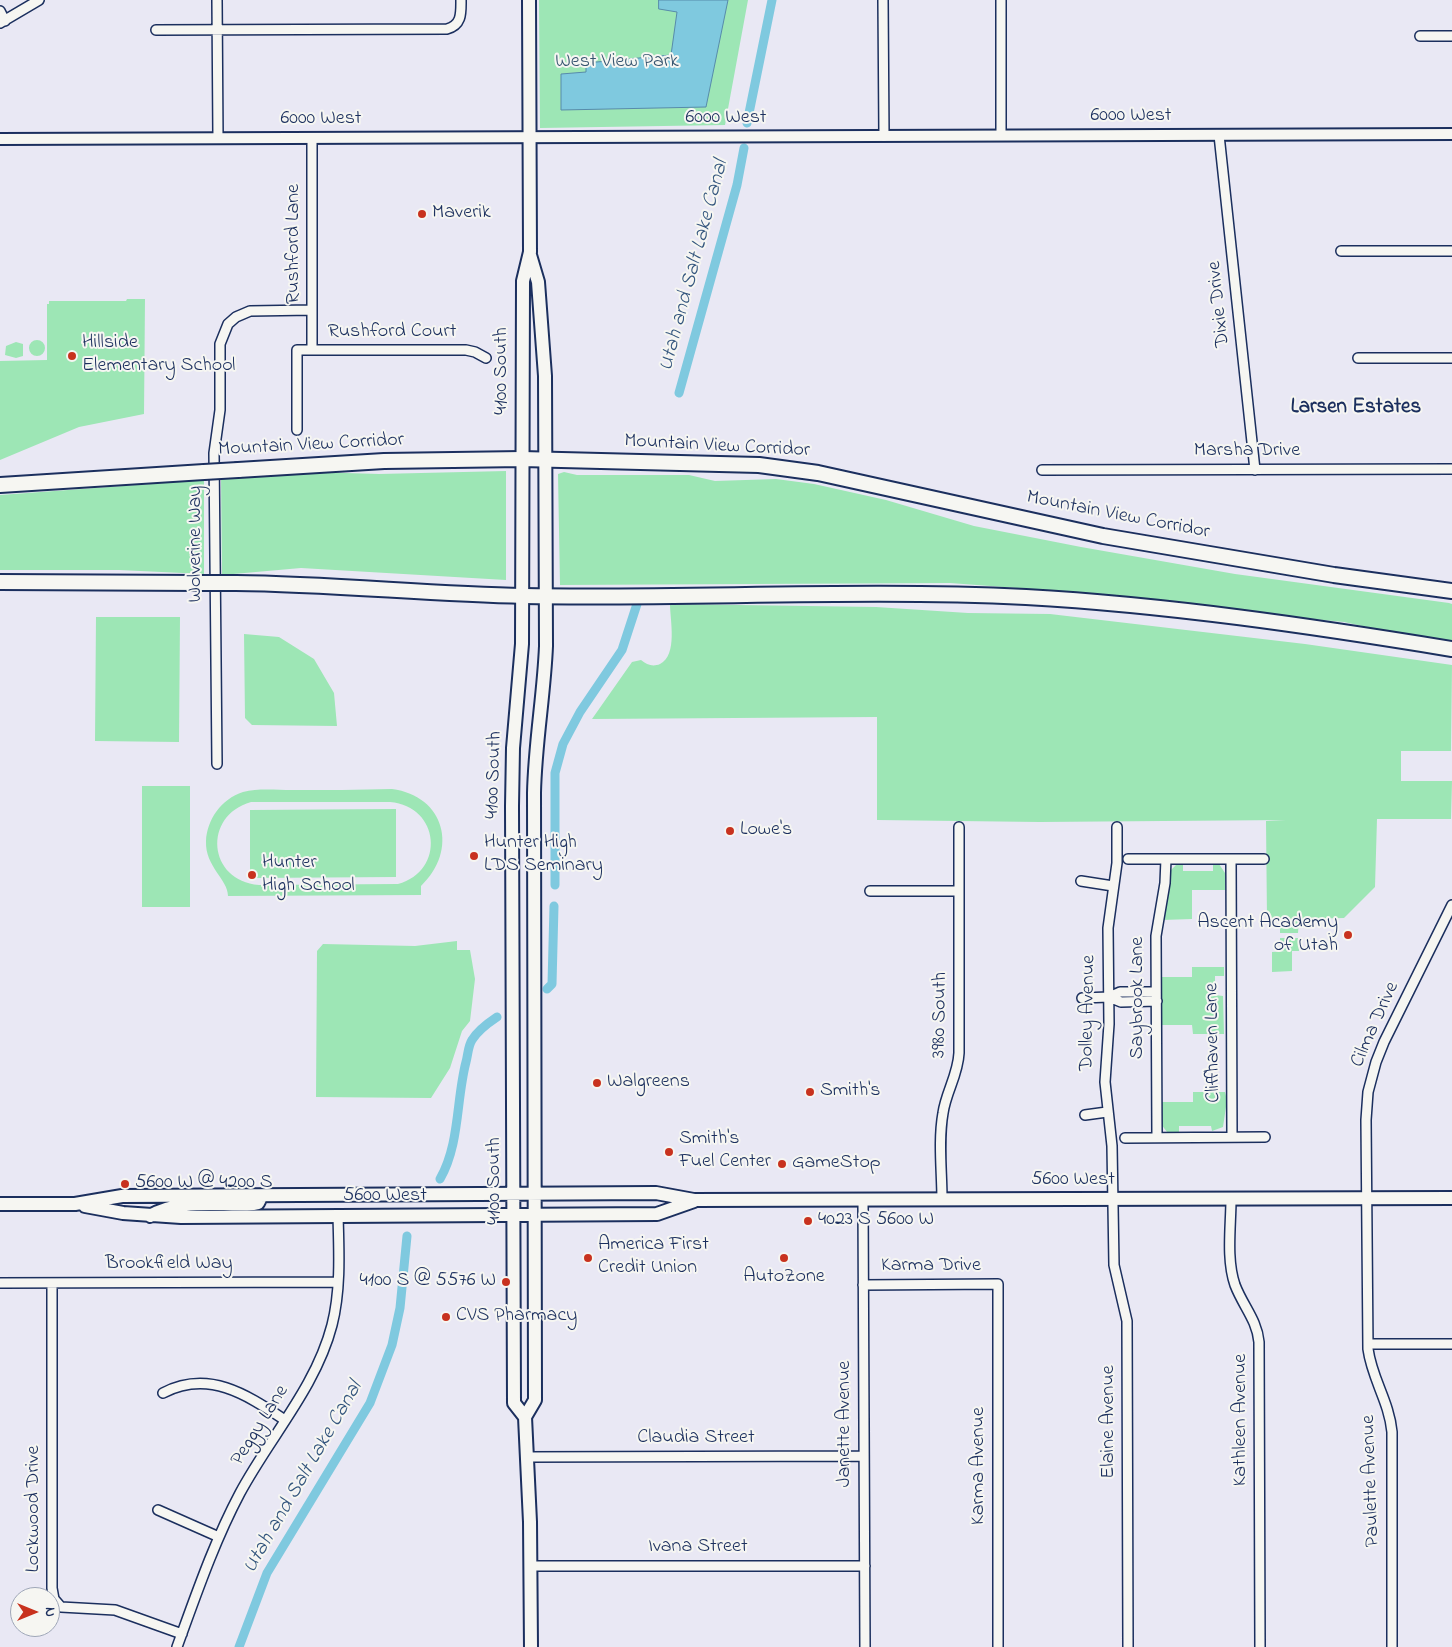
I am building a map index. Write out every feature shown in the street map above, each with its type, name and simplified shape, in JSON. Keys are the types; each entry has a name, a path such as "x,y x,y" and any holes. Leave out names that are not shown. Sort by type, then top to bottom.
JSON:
{"highway":[{"name":"Mountain View Corridor","path":"0,485 384,461 545,459 759,465 818,473 1103,536 1334,575 1452,591"},
{"path":"0,582 299,584 523,596 946,595 1066,600 1242,617 1452,649"}],"main road":[{"name":"4100 South","path":"525,1417 514,1403 512,765 520,679 523,596 523,281 530,252 529,0"},
{"name":"4100 South","path":"530,252 538,282 545,376 545,663 536,741 534,793 535,1400 525,1417 531,1566 531,1647"},
{"name":"5600 West","path":"75,1204 122,1196 656,1193 694,1200 1452,1198"},
{"path":"150,1216 164,1207 179,1205 253,1204 261,1200 261,1196"},
{"name":"5600 West","path":"0,1204 75,1204 150,1216 535,1215 657,1214 694,1200"}],"street":[{"path":"0,11 2,22 39,0"},
{"path":"217,0 218,138"},
{"path":"156,30 444,30 455,26 460,18 461,0"},
{"path":"883,0 884,136"},
{"path":"1001,0 1001,135"},
{"path":"1420,36 1452,36"},
{"name":"6000 West","path":"0,139 1452,134"},
{"name":"Dixie Drive","path":"1219,135 1255,470"},
{"name":"Rushford Lane","path":"312,138 312,350"},
{"path":"1341,251 1452,251"},
{"name":"Wolverine Way","path":"217,764 214,453 220,410 221,338 231,320 245,312 312,310"},
{"name":"Rushford Court","path":"297,430 297,350 466,350 486,358"},
{"path":"1358,358 1452,358"},
{"name":"Marsha Drive","path":"1042,470 1452,469"},
{"name":"Dolley Avenue","path":"1113,1200 1112,1146 1105,1082 1109,998 1108,938 1117,863 1116,826"},
{"name":"3980 South","path":"942,1200 942,1120 959,1060 959,827"},
{"path":"1128,859 1264,859"},
{"name":"Saybrook Lane","path":"1157,1138 1157,924 1165,883 1166,859"},
{"name":"Cliffhaven Lane","path":"1231,859 1232,1137"},
{"path":"1081,881 1114,886"},
{"path":"870,891 959,891"},
{"name":"Cilma Drive","path":"1367,1198 1366,1110 1374,1070 1384,1042 1452,905"},
{"path":"1082,998 1109,998 1120,992 1157,996"},
{"path":"1085,1115 1107,1112"},
{"path":"1125,1138 1264,1137"},
{"name":"Paulette Avenue","path":"1367,1198 1369,1359 1387,1405 1392,1432 1392,1647"},
{"name":"Kathleen Avenue","path":"1231,1199 1233,1278 1255,1322 1259,1342 1260,1647"},
{"name":"Janette Avenue","path":"863,1200 865,1647"},
{"name":"Elaine Avenue","path":"1113,1200 1114,1265 1125,1304 1127,1321 1128,1647"},
{"name":"Peggy Lane","path":"177,1647 219,1537 250,1475 314,1373 324,1350 336,1310 338,1216"},
{"name":"Brookfield Way","path":"0,1283 338,1282"},
{"name":"Lockwood Drive","path":"52,1283 52,1588 54,1599 57,1604 65,1608 115,1610 182,1634"},
{"name":"Karma Drive","path":"863,1285 998,1284"},
{"name":"Karma Avenue","path":"998,1284 998,1647"},
{"path":"1368,1344 1452,1344"},
{"path":"163,1393 186,1384 222,1386 253,1399 285,1420"},
{"name":"Claudia Street","path":"527,1457 864,1456"},
{"path":"158,1510 219,1537"},
{"name":"Ivana Street","path":"531,1566 865,1566"}],"green space":[{"name":"West View Park","path":"539,0 748,0 725,125 540,128"},
{"path":"127,299 145,299 144,414 79,427 0,460 0,361 47,360 47,304 49,304 49,301 126,301"},
{"path":"34,340 40,340 45,345 43,354 34,356 29,351 29,345"},
{"path":"16,342 23,344 23,356 16,358 5,355 6,346"},
{"path":"506,471 506,580 301,568 222,575 221,478 313,472 379,474"},
{"path":"564,472 577,475 689,475 715,481 776,479 814,484 886,500 974,526 1081,547 1235,574 1449,603 1452,604 1452,646 1344,622 1247,613 1110,595 950,583 560,585 558,474"},
{"path":"204,480 204,574 119,570 0,570 0,495"},
{"path":"670,604 876,607 968,613 1050,614 1305,644 1452,665 1451,751 1401,751 1401,781 1452,781 1451,819 1377,819 1375,887 1344,918 1299,919 1298,933 1280,933 1280,919 1267,919 1266,821 1286,820 1040,822 877,820 877,717 592,719 632,662 641,660 655,665 660,664 666,659 672,637"},
{"path":"96,617 180,617 179,742 95,741"},
{"path":"244,634 279,637 314,659 334,693 337,726 252,725 245,718"},
{"path":"142,786 190,786 190,907 142,907"},
{"path":"267,789 392,789 410,794 424,802 434,813 441,827 440,857 433,872 421,886 421,895 228,896 224,884 209,858 206,841 212,818 222,805 235,795","holes":["251,802 390,802 407,806 419,815 427,826 431,840 430,853 424,866 413,877 398,884 259,885 242,881 229,872 221,861 218,847 219,833 224,820 235,809"]},
{"path":"396,809 396,877 250,878 250,810"},
{"path":"1177,864 1183,864 1183,871 1213,871 1213,864 1219,864 1225,873 1225,890 1192,890 1192,919 1162,920 1170,871"},
{"path":"1280,938 1298,938 1299,951 1292,951 1292,971 1272,972 1272,952 1287,951 1280,951"},
{"path":"457,941 457,950 470,950 475,979 470,1021 462,1031 450,1068 431,1098 316,1097 317,951 323,944 415,946"},
{"path":"1192,967 1224,967 1224,976 1215,976 1215,995 1223,996 1224,1034 1193,1034 1192,1025 1161,1025 1161,977 1192,977"},
{"path":"1193,1092 1225,1092 1227,1100 1223,1127 1212,1131 1211,1126 1179,1126 1179,1133 1167,1132 1161,1124 1161,1102 1193,1102"}],"water":[{"path":"659,0 728,0 706,107 561,110 561,74 586,72 586,63 671,55 677,12 659,9"}],"waterway":[{"name":"Utah and Salt Lake Canal","path":"747,123 772,0"},
{"name":"Utah and Salt Lake Canal","path":"679,393 737,185 744,148"},
{"name":"Utah and Salt Lake Canal","path":"555,885 555,773 563,744 580,712 622,650 637,604"},
{"name":"Utah and Salt Lake Canal","path":"547,989 552,984 554,906"},
{"name":"Utah and Salt Lake Canal","path":"440,1179 451,1151 470,1045 474,1036 497,1017"},
{"name":"Utah and Salt Lake Canal","path":"239,1647 267,1573 370,1403 392,1345 400,1308 407,1236"}],"place":[{"name":"Maverik","path":"422,214"},
{"name":"Hillside Elementary School","path":"72,356"},
{"name":"Lowe's","path":"730,831"},
{"name":"Hunter High LDS Seminary","path":"474,856"},
{"name":"Hunter High School","path":"252,875"},
{"name":"Ascent Academy of Utah","path":"1348,935"},
{"name":"Walgreens","path":"597,1083"},
{"name":"Smith's","path":"810,1092"},
{"name":"Smith's Fuel Center","path":"669,1152"},
{"name":"GameStop","path":"782,1164"},
{"name":"5600 W @ 4200 S","path":"125,1184"},
{"name":"4023 S 5600 W","path":"808,1221"},
{"name":"America First Credit Union","path":"588,1258"},
{"name":"AutoZone","path":"784,1258"},
{"name":"4100 S @ 5576 W","path":"506,1282"},
{"name":"CVS Pharmacy","path":"446,1317"}],"district":[{"name":"Larsen Estates","path":"1356,409"}]}
